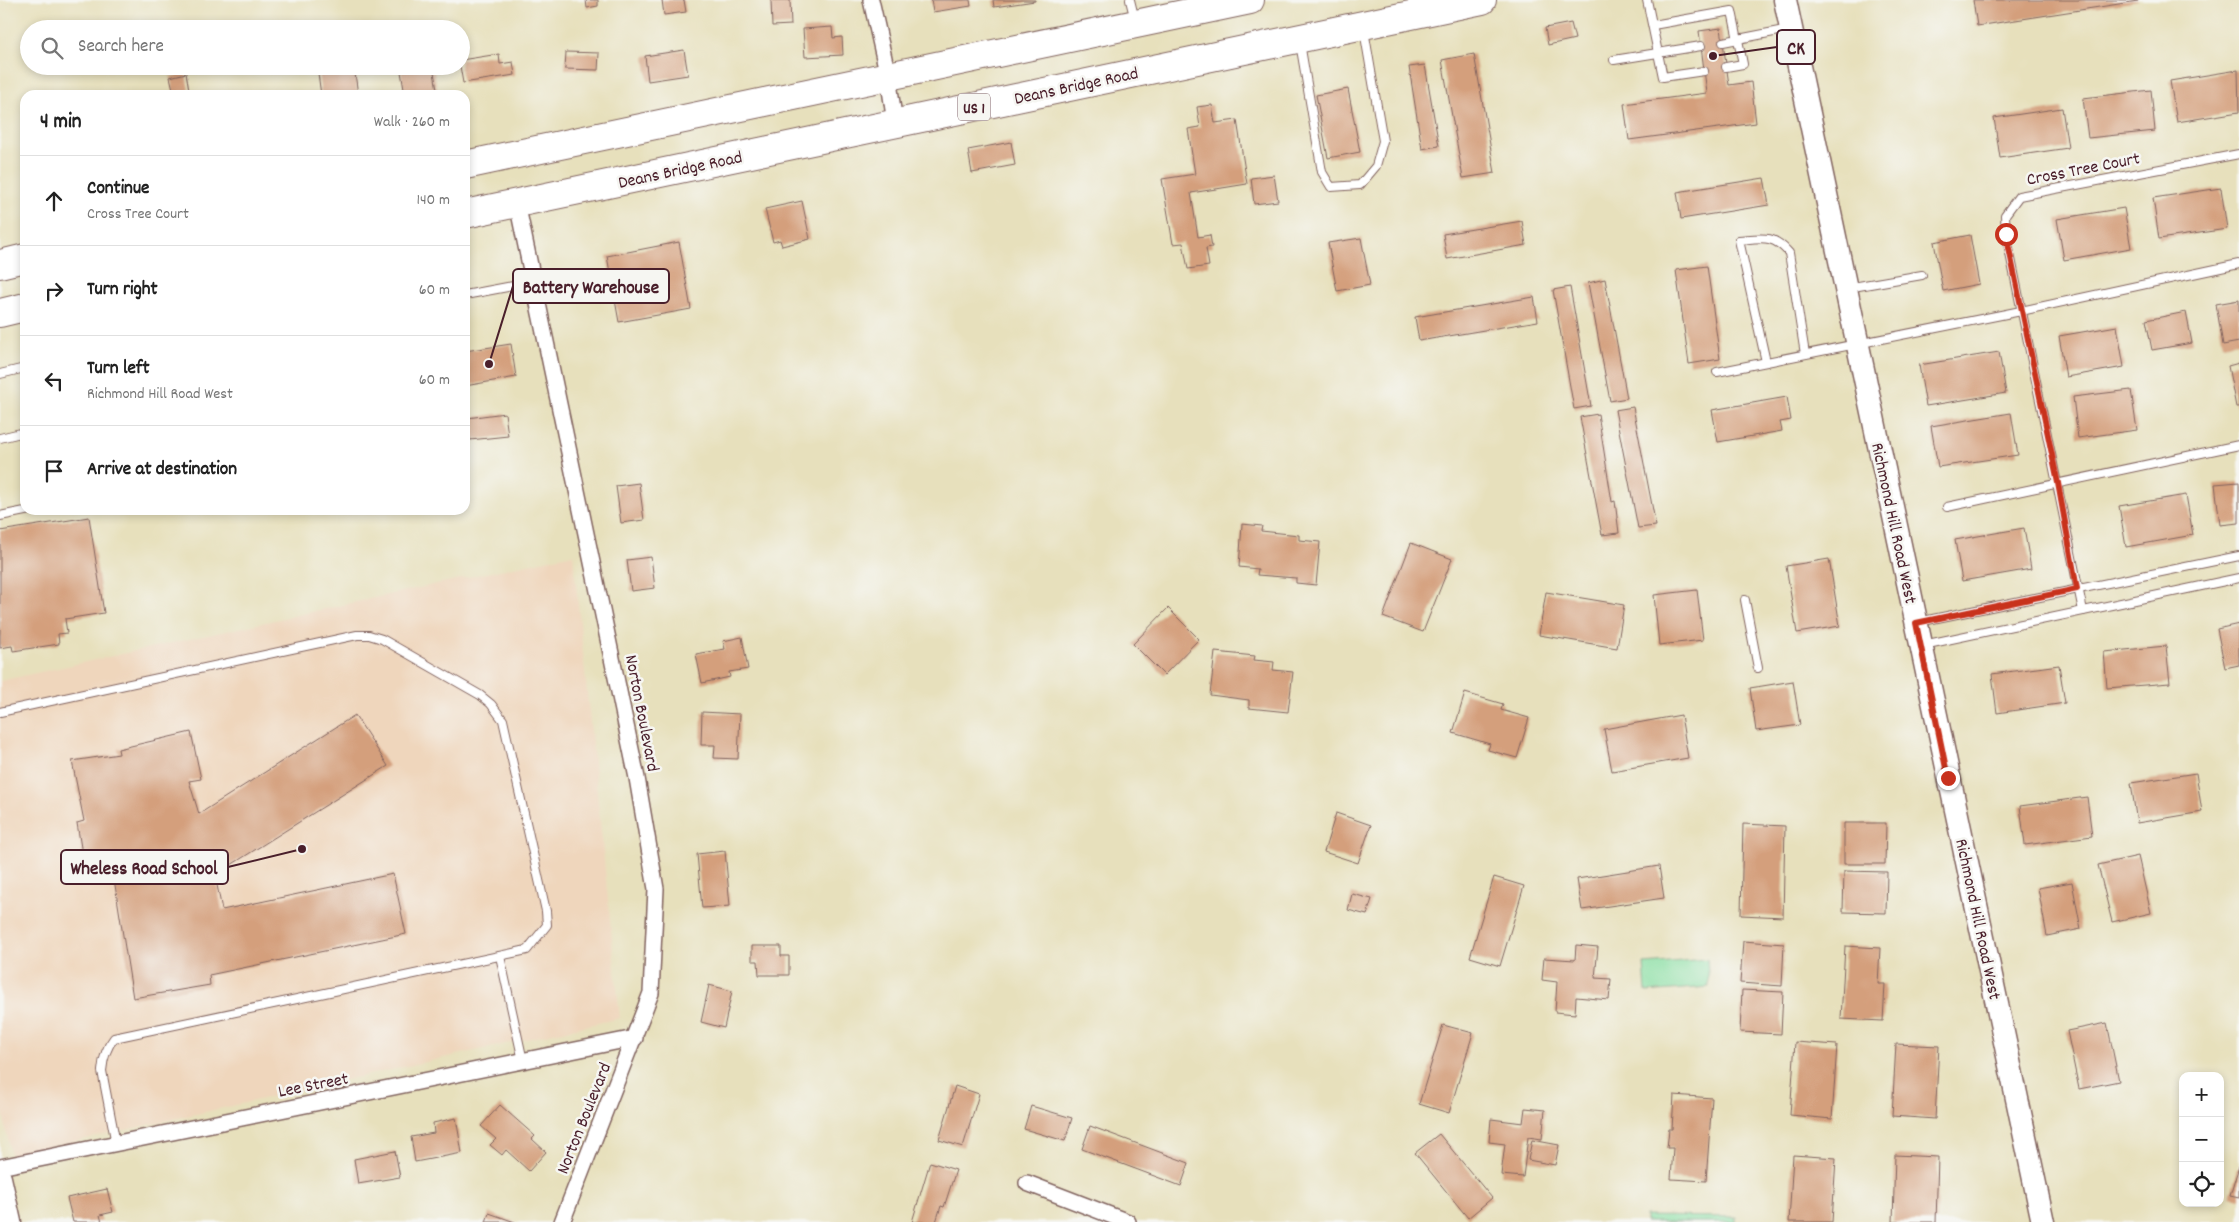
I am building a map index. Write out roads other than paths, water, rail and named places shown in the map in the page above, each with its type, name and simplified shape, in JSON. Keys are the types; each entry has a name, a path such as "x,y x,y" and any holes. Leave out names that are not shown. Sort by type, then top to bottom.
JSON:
{"highway":[{"path":"470,164 888,76 1133,12 1250,0"},
{"name":"Deans Bridge Road","path":"470,213 1482,0"},
{"path":"0,264 20,259"},
{"path":"0,313 20,308"}],"street":[{"path":"871,0 888,76 895,123"},
{"name":"Richmond Hill Road West","path":"1785,0 2043,1222"},
{"name":"Norton Boulevard","path":"517,203 637,778 656,888 651,993 562,1222"},
{"name":"Lee Street","path":"0,1167 634,1038"},
{"path":"0,1178 10,1222"},
{"path":"1027,1183 1128,1222"}],"lane":[{"path":"1647,0 1664,77 1704,71"},
{"path":"1653,25 1732,11 1743,64 1726,67"},
{"path":"1299,38 1322,172 1331,187 1360,185 1376,166 1383,141 1363,25"},
{"path":"1723,42 1791,28"},
{"path":"1614,60 1701,46"},
{"name":"Cross Tree Court","path":"2083,611 2021,311 2006,234 2005,215 2019,196 2239,154"},
{"path":"1766,362 1739,240 1767,238 1780,243 1789,254 1805,354"},
{"path":"1717,372 2021,311 2239,264"},
{"path":"1845,289 1922,275"},
{"path":"470,294 534,282"},
{"path":"0,374 20,369"},
{"path":"0,438 20,433"},
{"path":"1947,506 2239,444"},
{"path":"0,516 20,512"},
{"path":"1916,623 2239,556"},
{"path":"1921,646 2239,578"},
{"path":"1746,600 1758,668"},
{"path":"0,712 357,635 369,635 382,639 480,695 491,704 503,720 546,911 547,925 527,950 114,1038 106,1052 102,1071 116,1144"},
{"path":"500,956 523,1061"}],"place":[{"name":"CK","path":"1713,56"},
{"name":"Battery Warehouse","path":"489,364"},
{"name":"Wheless Road School","path":"302,849"}]}
